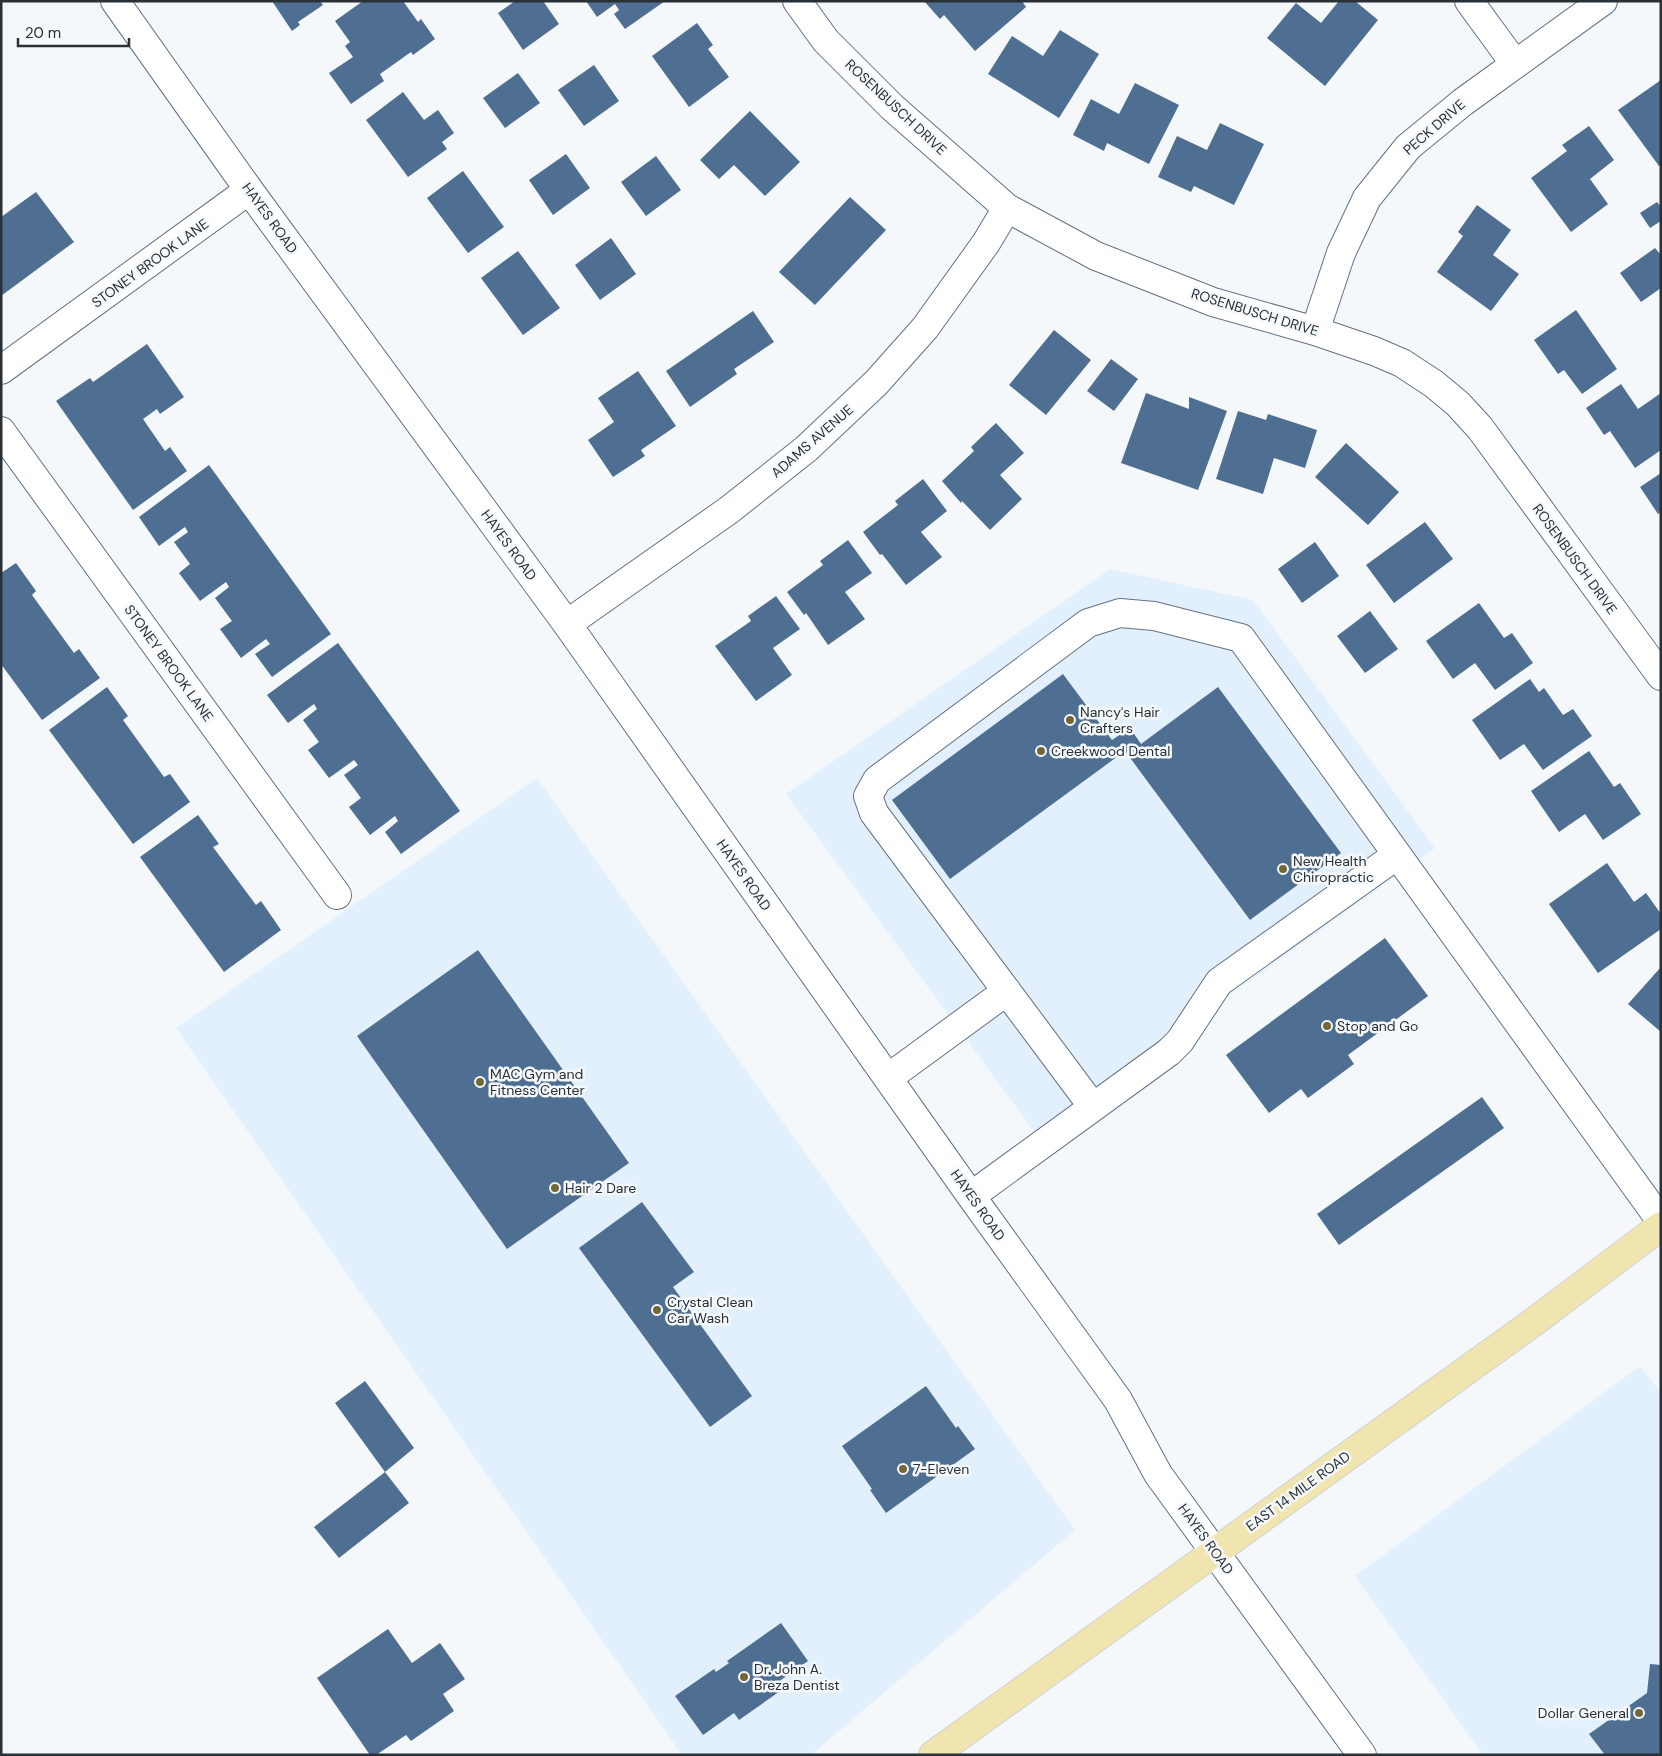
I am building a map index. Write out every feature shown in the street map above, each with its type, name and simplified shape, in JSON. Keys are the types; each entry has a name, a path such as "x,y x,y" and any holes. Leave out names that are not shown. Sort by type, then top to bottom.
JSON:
{"main road":[{"name":"EAST 14 MILE ROAD","path":"933,1755 1531,1324 1661,1226"}],"street":[{"name":"HAYES ROAD","path":"115,1 249,190 567,624 971,1196 1118,1400 1158,1474 1362,1755"},
{"name":"ROSENBUSCH DRIVE","path":"797,1 826,41 892,107 1007,208 1096,256 1213,302 1315,331 1374,351 1402,363 1434,384 1458,404 1480,428 1661,676"},
{"path":"1469,1 1515,64"},
{"name":"PECK DRIVE","path":"1315,331 1340,252 1367,198 1408,147 1463,102 1602,1"},
{"name":"STONEY BROOK LANE","path":"1,370 249,190"},
{"name":"ADAMS AVENUE","path":"567,624 729,510 806,450 876,383 925,328 986,243 1007,208"},
{"name":"STONEY BROOK LANE","path":"1,431 336,896"},
{"path":"1093,1107 874,813 868,796 878,780 1088,623 1120,613 1154,616 1241,638 1661,1222"},
{"path":"971,1196 1162,1058 1180,1041 1219,982 1397,855"},
{"path":"888,1078 1007,992"}],"shaded area":[{"path":"1110,569 1253,600 1435,848 1036,1134 786,794"},
{"path":"537,778 1075,1530 811,1755 682,1755 176,1028"},
{"path":"1640,1366 1661,1393 1661,1755 1483,1755 1355,1576"}],"building":[{"path":"272,1 320,1 323,5 298,22 300,25 292,31"},
{"path":"363,1 403,1 418,22 421,19 435,39 413,55 411,52 380,74 384,81 351,104 329,73 353,57 345,46 350,42 335,21"},
{"path":"515,1 543,1 559,24 523,50 498,13"},
{"path":"586,1 665,1 625,29 614,14 619,10 615,4 597,17"},
{"path":"924,1 1022,1 1026,7 975,51 944,15 940,19"},
{"path":"1339,1 1355,1 1378,20 1325,86 1267,38 1296,3 1321,23"},
{"path":"697,23 713,45 708,49 729,77 689,107 652,56"},
{"path":"1060,30 1099,54 1059,118 988,74 1012,36 1043,56"},
{"path":"594,65 619,101 584,126 558,90"},
{"path":"518,73 540,103 505,128 483,98"},
{"path":"1661,80 1661,165 1659,166 1618,110"},
{"path":"1135,83 1179,105 1149,164 1107,143 1104,151 1073,135 1091,99 1119,114"},
{"path":"403,92 424,120 438,110 454,133 442,142 447,149 408,177 366,120"},
{"path":"750,111 800,162 765,196 734,165 719,179 700,160"},
{"path":"1220,123 1264,144 1234,205 1194,186 1191,192 1158,177 1177,136 1207,150"},
{"path":"1589,126 1614,160 1590,179 1608,204 1571,232 1531,178 1567,151 1562,145"},
{"path":"566,154 590,188 553,215 529,180"},
{"path":"656,156 681,190 646,216 621,182"},
{"path":"463,171 504,227 468,253 427,198"},
{"path":"36,192 74,242 1,296 1,217"},
{"path":"850,197 886,230 815,305 779,272"},
{"path":"1657,202 1661,207 1661,221 1650,228 1640,213"},
{"path":"1477,205 1511,230 1493,255 1519,274 1491,311 1437,272 1463,236 1458,232"},
{"path":"611,238 636,274 600,300 575,265"},
{"path":"1655,248 1661,255 1661,288 1641,302 1620,273"},
{"path":"518,251 560,308 523,335 481,278"},
{"path":"1576,310 1617,369 1582,394 1564,370 1558,374 1534,340"},
{"path":"753,311 774,342 734,369 737,374 690,407 666,371"},
{"path":"1054,330 1091,360 1046,415 1009,385"},
{"path":"147,344 184,397 160,414 157,409 143,419 165,451 170,447 187,471 133,510 56,401 90,378 93,382"},
{"path":"1111,359 1138,379 1114,411 1087,391"},
{"path":"638,371 676,426 641,450 645,456 613,477 588,440 614,422 598,398"},
{"path":"1621,384 1638,409 1661,393 1661,450 1635,468 1610,431 1604,435 1586,408"},
{"path":"1146,393 1189,409 1189,397 1227,411 1198,490 1121,463"},
{"path":"1238,411 1266,420 1268,414 1317,430 1305,468 1274,458 1263,494 1216,479"},
{"path":"996,423 1024,453 1000,475 1022,499 990,530 962,501 961,503 942,481 974,451 971,447"},
{"path":"1346,443 1399,492 1368,525 1315,477"},
{"path":"209,465 331,634 272,677 255,654 270,644 266,639 241,658 220,629 232,621 215,598 229,587 226,582 200,601 179,573 190,564 174,542 188,532 185,527 159,546 139,517"},
{"path":"1661,473 1661,512 1658,514 1640,487"},
{"path":"923,479 947,511 921,532 942,557 906,585 863,532 898,505 895,501"},
{"path":"1425,522 1453,559 1394,603 1366,565"},
{"path":"848,540 872,573 845,592 865,619 828,645 806,613 804,615 787,592 823,565 820,561"},
{"path":"1315,542 1339,576 1302,603 1278,569"},
{"path":"16,563 36,591 32,595 74,653 79,649 100,678 42,720 1,664 1,573"},
{"path":"776,596 800,629 773,648 792,675 756,701 715,646 751,621 748,616"},
{"path":"1479,603 1504,638 1512,633 1533,663 1495,690 1475,663 1453,679 1426,641"},
{"path":"1370,611 1398,649 1365,673 1337,636"},
{"path":"338,643 460,811 401,854 385,832 398,821 395,816 370,835 349,807 361,798 344,775 358,765 354,760 329,778 308,750 319,742 303,720 317,709 314,704 288,723 267,695"},
{"path":"1063,674 1112,740 1130,728 1141,744 1218,687 1341,853 1250,920 1125,751 950,879 892,800"},
{"path":"1530,679 1539,692 1544,688 1563,715 1573,709 1592,736 1543,770 1524,744 1500,760 1472,720"},
{"path":"107,687 128,716 123,720 164,777 170,774 190,802 133,844 49,730"},
{"path":"1589,751 1614,787 1620,783 1641,814 1603,840 1585,814 1559,832 1531,791"},
{"path":"198,815 219,844 213,847 256,905 261,901 281,930 224,972 140,857"},
{"path":"1607,863 1634,902 1646,893 1661,914 1661,929 1598,973 1549,904"},
{"name":"Stop and Go","path":"1385,938 1428,996 1348,1055 1354,1064 1308,1098 1301,1089 1269,1113 1226,1055"},
{"name":"MAC Gym and Fitness Center","path":"478,950 629,1163 507,1249 357,1036"},
{"path":"1661,967 1661,1032 1628,1004"},
{"path":"1482,1097 1504,1128 1339,1245 1317,1214"},
{"name":"Crystal Clean Car Wash","path":"642,1202 694,1272 673,1287 752,1396 710,1427 579,1248"},
{"path":"365,1381 414,1448 385,1472 335,1403"},
{"name":"7-Eleven","path":"926,1386 956,1428 958,1426 975,1449 886,1513 842,1446"},
{"path":"385,1472 409,1503 339,1558 314,1527"},
{"name":"Dr. John A. Breza Dentist","path":"781,1623 808,1661 778,1682 783,1689 739,1720 734,1713 703,1735 675,1696 714,1669 716,1672 729,1663 727,1661"},
{"path":"388,1629 412,1663 440,1643 465,1679 443,1694 454,1711 411,1741 406,1735 376,1755 370,1755 317,1678"},
{"name":"Dollar General","path":"1650,1664 1661,1665 1661,1755 1605,1755 1589,1734 1647,1693"}],"place":[{"name":"Nancy's Hair Crafters","path":"1070,720"},
{"name":"Creekwood Dental","path":"1041,751"},
{"name":"New Health Chiropractic","path":"1283,869"},
{"name":"Stop and Go","path":"1327,1026"},
{"name":"MAC Gym and Fitness Center","path":"480,1082"},
{"name":"Hair 2 Dare","path":"555,1188"},
{"name":"Crystal Clean Car Wash","path":"657,1310"},
{"name":"7-Eleven","path":"903,1469"},
{"name":"Dr. John A. Breza Dentist","path":"744,1677"},
{"name":"Dollar General","path":"1639,1713"}]}
